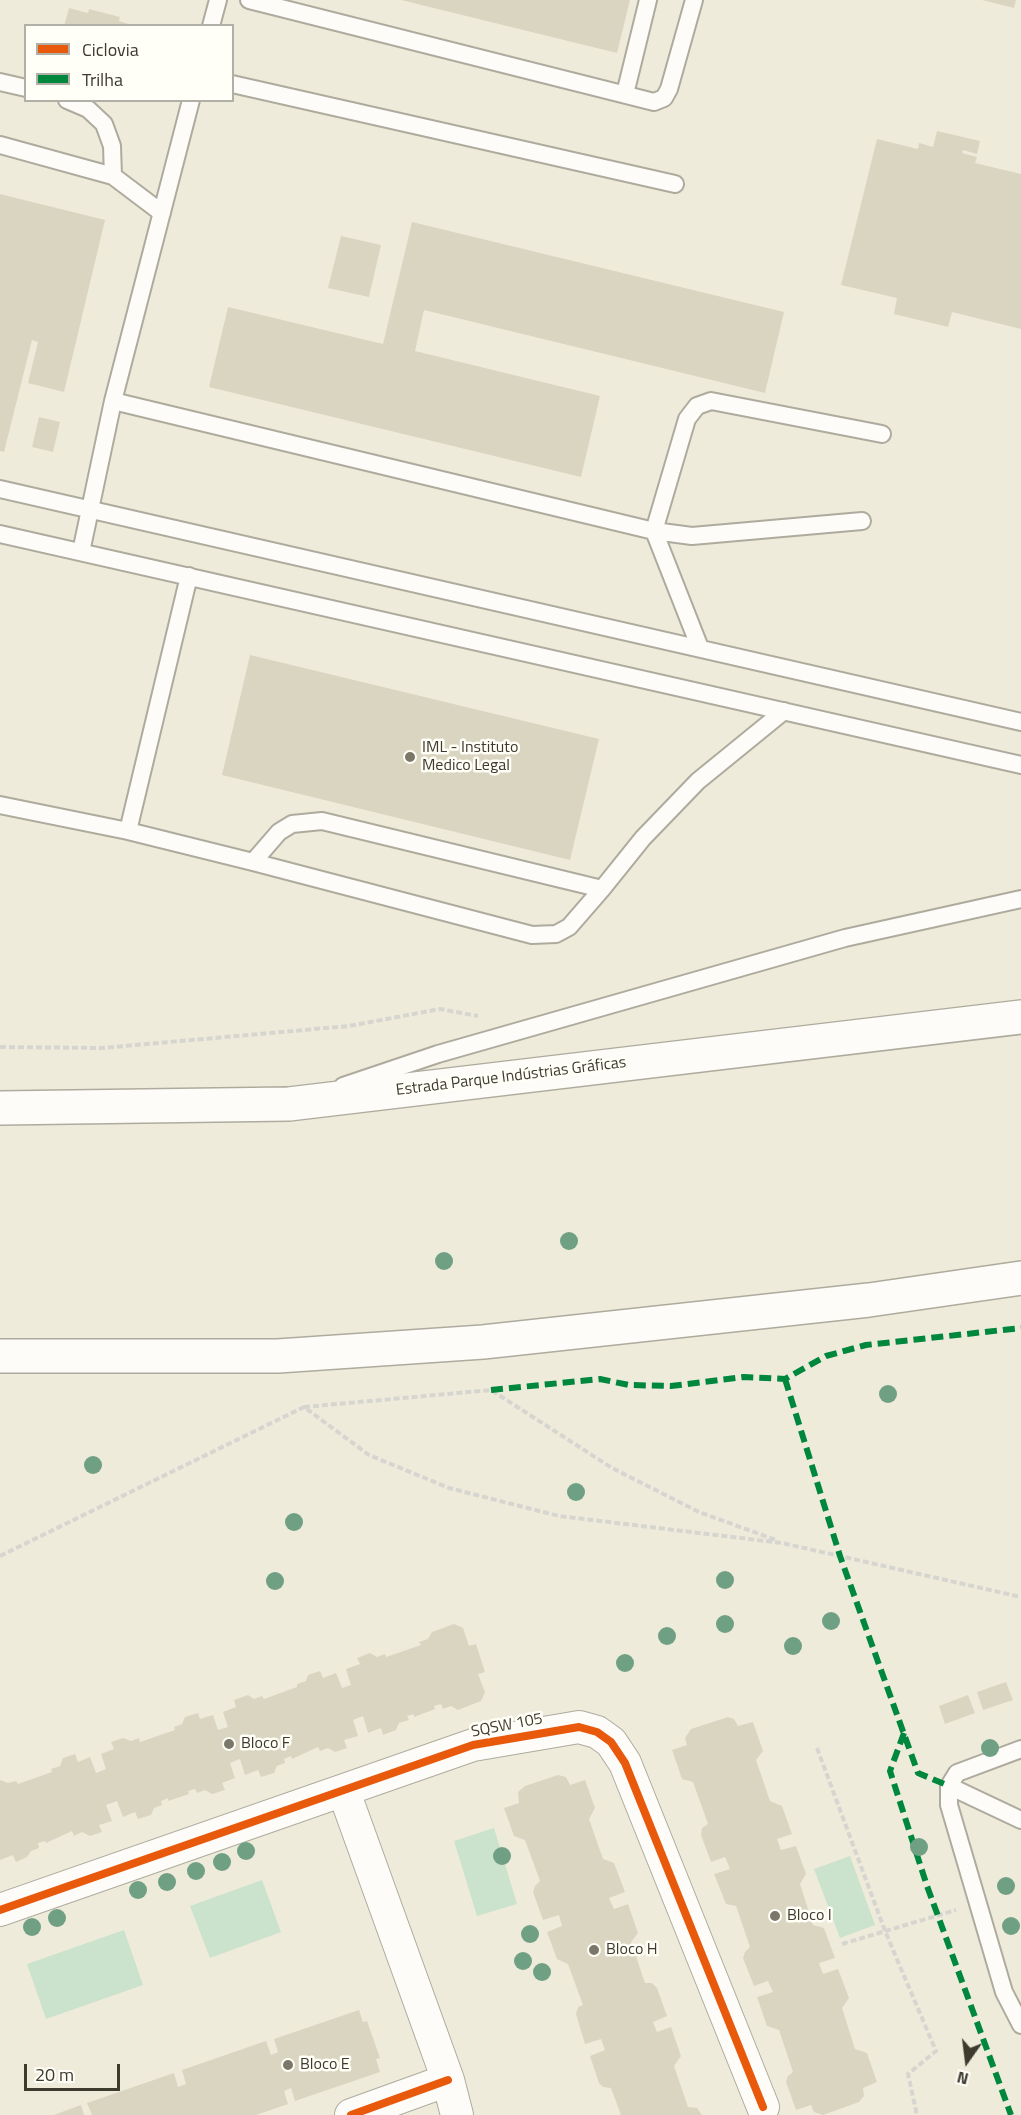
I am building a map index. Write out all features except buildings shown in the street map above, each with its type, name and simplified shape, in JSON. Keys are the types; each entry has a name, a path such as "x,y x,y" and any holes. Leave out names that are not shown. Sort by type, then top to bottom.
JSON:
{"main road":[{"name":"Estrada Parque Indústrias Gráficas","path":"0,1108 289,1104 1021,1017"},
{"path":"0,1356 278,1356 483,1342 868,1300 1021,1278"}],"street":[{"name":"SQSW 105","path":"0,1910 344,1792 473,1745 579,1727 597,1732 611,1742 625,1763 763,2108"},
{"path":"344,1792 448,2080 457,2115"},
{"path":"351,2115 448,2080"}],"lane":[{"path":"212,24 218,0"},
{"path":"249,0 654,102 664,98 691,17 694,0"},
{"path":"625,94 648,0"},
{"path":"0,82 24,88"},
{"path":"234,84 675,184"},
{"path":"72,102 88,109 104,124 112,146 113,176"},
{"path":"81,552 113,401 190,102"},
{"path":"0,145 88,167 113,176 162,213"},
{"path":"113,401 654,531 692,536 862,521"},
{"path":"700,648 654,531 687,419 697,406 711,401 882,435"},
{"path":"0,489 1021,722"},
{"path":"0,534 1021,765"},
{"path":"128,831 189,576"},
{"path":"0,805 128,831 532,935 556,934 569,927 643,838 698,781 784,711"},
{"path":"253,862 279,832 292,824 322,821 602,889"},
{"path":"289,1104 438,1054 845,938 1021,899"},
{"path":"1021,1749 965,1769 953,1778 949,1786 949,1805 977,1904 1004,1992 1021,2025"},
{"path":"949,1786 1021,1820"}],"path":[{"path":"0,1047 102,1048 349,1026 440,1009 511,1022 519,1031"},
{"path":"0,1556 304,1407 491,1390 612,1468 699,1512 782,1543"},
{"path":"304,1407 369,1455 449,1488 559,1516 782,1543 1021,1597"},
{"path":"817,1748 885,1931 936,2050 908,2074 917,2115"},
{"path":"842,1944 930,1917"}],"green space":[{"path":"494,1828 517,1904 477,1916 454,1841"},
{"path":"850,1856 875,1925 840,1938 814,1869"},
{"path":"262,1880 281,1932 210,1958 190,1906"},
{"path":"124,1930 143,1985 46,2019 27,1964"}],"marked path":[{"path":"491,1390 600,1379 629,1385 671,1386 744,1377 785,1379 826,1356 866,1345 1021,1328"},
{"path":"785,1379 840,1556 918,1773 949,1786"},
{"path":"904,1733 890,1771 927,1886 1011,2115"}],"cycle path":[{"path":"0,1910 473,1745 579,1727 597,1732 611,1742 625,1763 763,2107"},
{"path":"351,2115 448,2080"}],"place":[{"name":"IML - Instituto Medico Legal","path":"410,757"},
{"name":"Bloco F","path":"229,1744"},
{"name":"Bloco I","path":"775,1916"},
{"name":"Bloco H","path":"594,1950"},
{"name":"Bloco E","path":"288,2065"}]}
